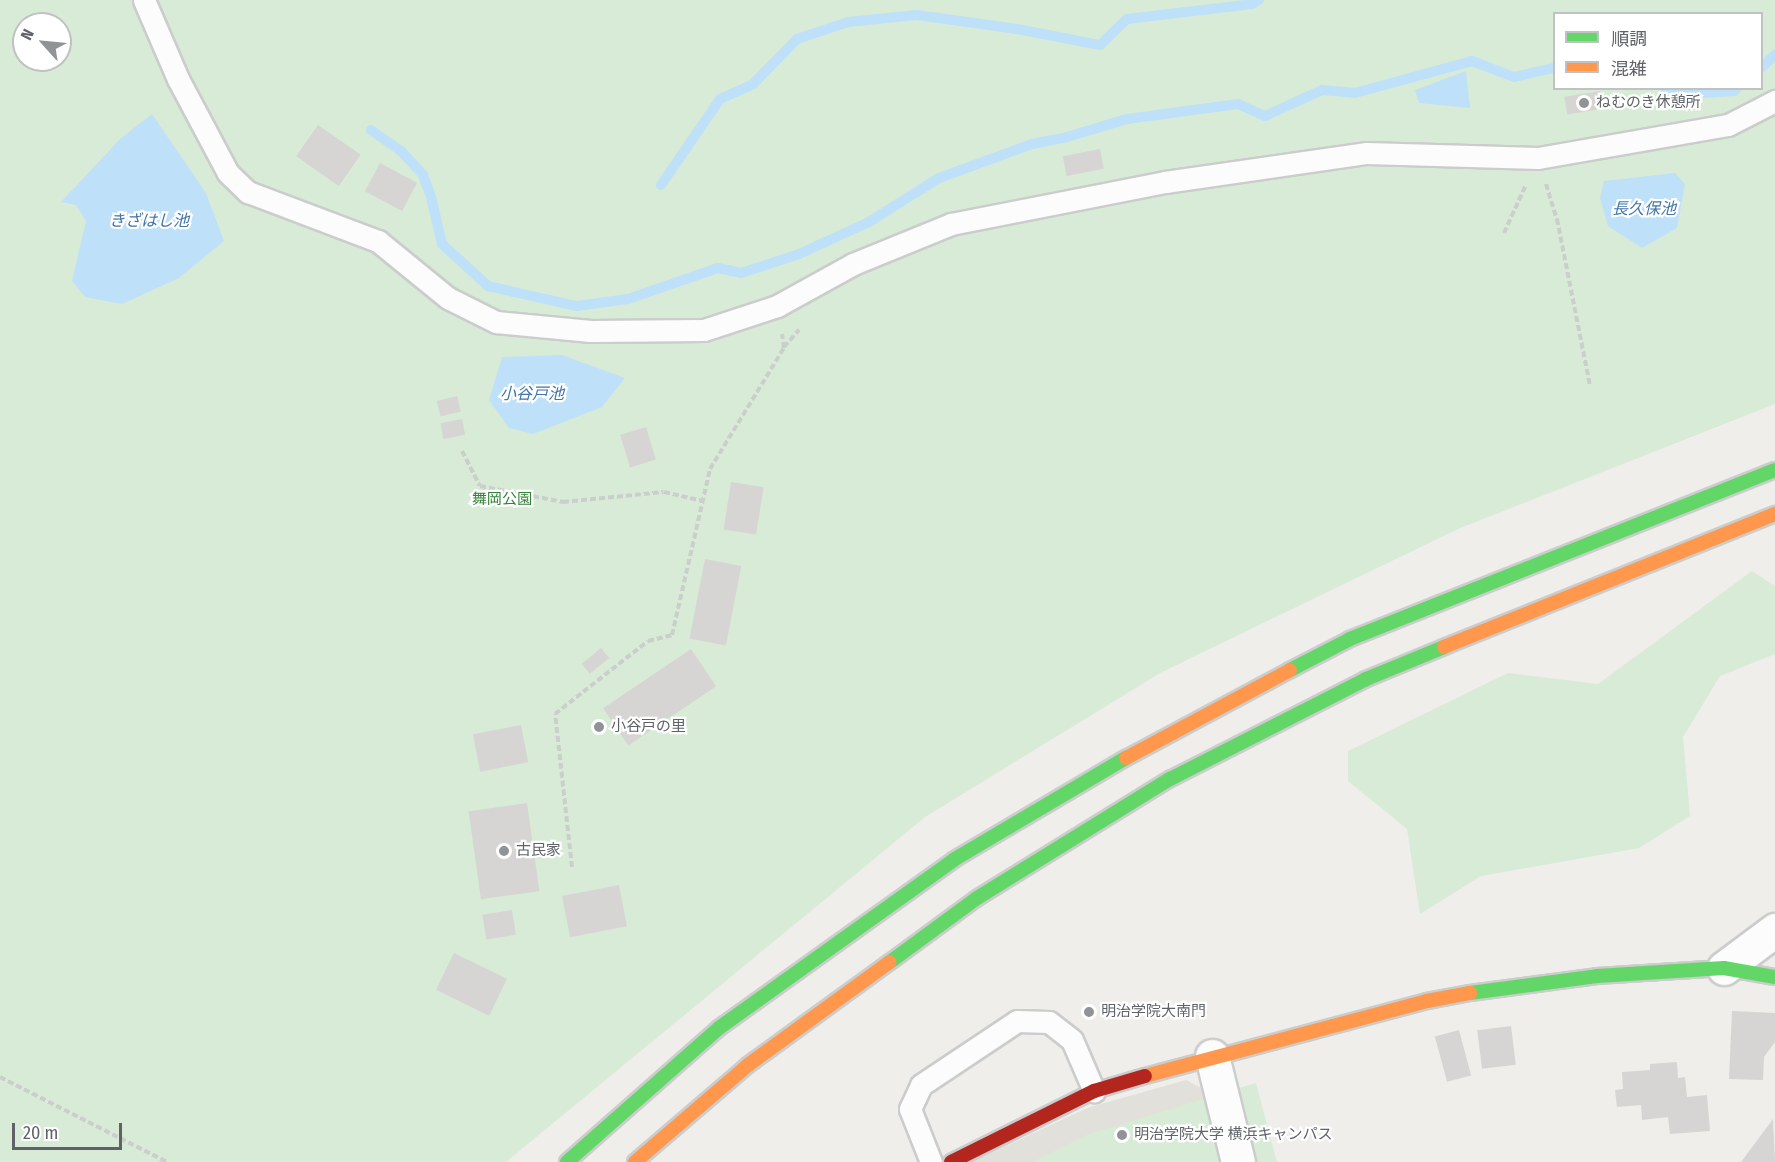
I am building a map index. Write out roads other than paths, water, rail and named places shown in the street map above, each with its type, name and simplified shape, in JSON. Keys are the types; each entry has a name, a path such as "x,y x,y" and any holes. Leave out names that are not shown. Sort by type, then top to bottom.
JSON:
{"street":[{"path":"567,1162 719,1028 955,859 1146,746 1350,639 1775,470"},
{"path":"635,1162 748,1065 977,898 1170,779 1365,679 1775,514"},
{"path":"1724,969 1775,930"},
{"path":"951,1162 1094,1091 1212,1056 1427,1002 1504,987 1597,976 1724,969 1775,977"},
{"path":"1212,1056 1238,1162"}],"lane":[{"path":"144,0 178,79 228,173 248,192 378,241 448,298 496,322 591,331 704,330 777,306 853,264 951,224 1154,184 1367,153 1538,158 1728,125 1775,101"},
{"path":"931,1162 910,1109 921,1085 1017,1021 1049,1022 1072,1040 1094,1091"}],"water":[{"path":"1466,71 1470,108 1419,103 1415,90"},
{"name":"きざはし池","path":"152,114 206,193 224,241 179,278 122,304 85,297 72,281 86,221 76,205 61,202 121,138"},
{"name":"長久保池","path":"1675,173 1685,184 1677,228 1642,248 1608,226 1600,198 1604,181"},
{"name":"小谷戸池","path":"562,355 625,378 602,407 533,434 509,428 489,400 502,357"}],"waterway":[{"path":"661,185 720,99 753,84 797,39 848,22 917,15 1017,29 1100,45 1127,19 1252,4 1259,0"},
{"path":"1763,66 1775,55"},
{"path":"371,130 401,151 423,175 431,197 442,244 488,286 577,306 628,299 718,268 741,273 799,254 869,222 939,178 1032,144 1067,137 1127,119 1238,104 1265,116 1322,90 1355,93 1472,61 1514,77 1553,68"},
{"path":"1667,90 1671,95 1735,90"}],"place":[{"name":"ねむのき休憩所","path":"1584,103"},
{"name":"小谷戸の里","path":"599,727"},
{"name":"古民家","path":"504,851"},
{"name":"明治学院大南門","path":"1089,1012"},
{"name":"明治学院大学 横浜キャンパス","path":"1122,1135"}],"park label":[{"name":"舞岡公園","path":"502,500"}]}
